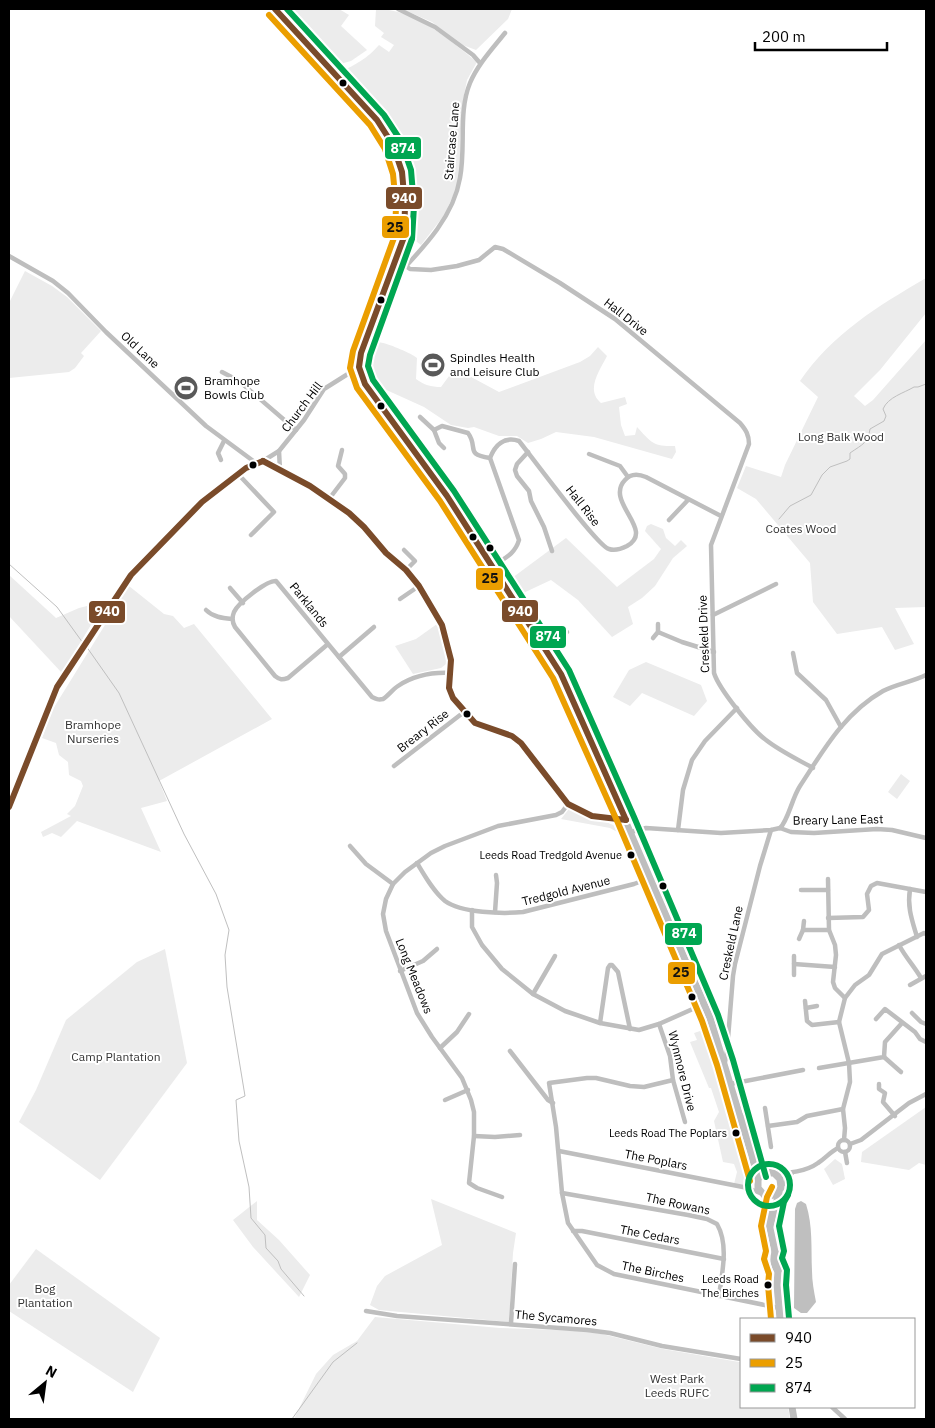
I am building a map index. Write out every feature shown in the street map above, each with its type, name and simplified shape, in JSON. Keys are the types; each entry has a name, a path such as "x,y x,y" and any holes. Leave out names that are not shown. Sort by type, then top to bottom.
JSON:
{"highway":[{"path":"275,9 377,120 393,145 402,172 405,206 404,237 361,353 359,367 365,384 441,488 493,566 569,690 704,1004 724,1062 758,1180 758,1188 768,1203 768,1218 780,1267 777,1285 780,1318"},
{"path":"738,1114 750,1128 762,1163 780,1180 780,1190 770,1226"},
{"path":"758,1180 764,1173 772,1173"},
{"path":"763,1195 771,1196 780,1190"}],"street":[{"path":"398,9 425,20 473,55 480,64"},
{"name":"Staircase Lane","path":"387,283 391,282 428,243 448,213 460,178 465,99 470,82 480,64 506,33"},
{"name":"Hall Drive","path":"396,259 406,266 418,270 457,266 480,260 495,247 503,249 615,319 740,423 748,434 748,448 721,516"},
{"name":"Old Lane","path":"9,256 53,281 68,293 192,414 224,441 256,463"},
{"name":"Church Hill","path":"9,807 57,687 130,575 202,502 238,474 279,451 324,389 359,367"},
{"path":"222,372 238,381 296,430"},
{"path":"420,417 434,430 439,443 444,448"},
{"path":"434,430 442,426 468,433 472,439 472,449 474,452 481,457 490,458 519,540 517,548 513,553 493,566"},
{"name":"Hall Rise","path":"490,458 500,442 512,439 519,441 604,548 615,550 625,547 634,541 637,532 620,499 620,486 628,476"},
{"path":"221,460 218,453 224,441"},
{"path":"329,499 345,478 345,474 338,466 342,450"},
{"path":"279,451 280,470"},
{"path":"528,452 517,464 517,476 529,491 531,501 544,527 552,551"},
{"path":"589,454 620,466 628,476 646,477 721,516"},
{"path":"263,461 310,486 349,513 364,527 386,554 406,570 419,586 442,625 451,660 449,688 453,698 464,712 475,722 512,736 521,742 568,804 592,816 626,820"},
{"path":"238,474 274,512 251,535"},
{"path":"669,520 688,500"},
{"name":"Creskeld Drive","path":"721,516 711,544 714,673 716,680 737,708 766,740 813,768"},
{"path":"404,550 415,561 406,570"},
{"name":"Parklands","path":"276,581 328,644 288,678 279,679 235,627 232,619 234,612 243,602 268,582 276,581"},
{"path":"713,615 776,584"},
{"path":"400,599 419,586"},
{"path":"230,588 243,602"},
{"path":"206,610 216,617 232,619"},
{"path":"653,638 658,632 658,624"},
{"path":"339,657 374,627"},
{"path":"544,647 567,632"},
{"path":"658,632 714,652"},
{"path":"328,644 375,699 385,698 395,688 412,679 432,674 450,673"},
{"path":"793,653 798,673 826,700 841,727"},
{"path":"780,828 785,821 791,802 825,745 841,727 861,707 884,691 926,675"},
{"path":"678,830 684,790 692,760 705,741 737,708"},
{"name":"Breary Rise","path":"394,766 464,712"},
{"path":"350,846 366,864 393,884 431,853 459,840 498,826 556,815 562,812 568,804"},
{"name":"Breary Lane East","path":"631,832 646,828 721,833 780,828 791,832 814,833 877,829 892,830 926,838"},
{"name":"Creskeld Lane","path":"724,1062 727,1051 735,964 760,866 772,830"},
{"name":"Tredgold Avenue","path":"417,863 444,900 452,905 472,910 495,912 523,912 634,884 650,878"},
{"path":"495,912 498,883 496,875"},
{"path":"828,879 829,930 835,945 836,955 833,982 835,988 845,998"},
{"path":"828,918 863,916 869,910 867,894 871,886 877,883 926,892"},
{"name":"Long Meadows","path":"393,884 384,905 384,922 388,940 422,1024 454,1066 468,1090 474,1112 474,1136 469,1183 502,1197"},
{"path":"910,889 908,903 911,920 917,936"},
{"path":"801,890 828,890"},
{"path":"472,910 472,927 482,945 502,969 533,994 565,1011 600,1023 639,1030 659,1024 704,1004"},
{"path":"799,939 804,921"},
{"path":"803,930 829,930"},
{"path":"844,1140 843,1109 850,1082 849,1063 839,1022 845,998 855,985 869,975 882,954 917,936 926,934"},
{"path":"899,945 906,958 924,977 910,985"},
{"path":"400,971 423,960 437,949"},
{"path":"533,994 555,956"},
{"path":"794,956 794,975"},
{"path":"794,964 835,967"},
{"path":"600,1023 608,968 612,965 618,972 630,1029"},
{"path":"805,1001 807,1021 812,1025 839,1022"},
{"path":"806,1008 817,1006"},
{"path":"876,1019 885,1009 926,1042"},
{"path":"912,1013 921,1022 926,1024"},
{"path":"440,1048 457,1032 470,1014"},
{"path":"901,1072 884,1057 884,1042 902,1023"},
{"name":"Wynmore Drive","path":"659,1024 670,1056 673,1080 685,1122"},
{"path":"510,1051 548,1100 553,1103"},
{"path":"818,1068 884,1057"},
{"path":"730,1084 803,1070"},
{"name":"The Birches","path":"673,1080 644,1087 630,1086 596,1078 549,1083 559,1152 562,1193 566,1216 573,1232 597,1265 614,1274 779,1308"},
{"path":"879,1084 879,1089 885,1093 884,1102 895,1116"},
{"path":"445,1100 468,1090"},
{"path":"850,1144 861,1140 909,1104 926,1094"},
{"path":"765,1108 772,1147"},
{"path":"768,1126 797,1122 808,1116 843,1109"},
{"path":"474,1136 520,1135"},
{"path":"844,1140 850,1144"},
{"path":"838,1148 839,1142 844,1140"},
{"path":"847,1163 846,1152 849,1150 850,1144"},
{"path":"838,1148 842,1152 846,1152"},
{"path":"772,1173 794,1172 814,1165 838,1148"},
{"name":"The Poplars","path":"559,1152 748,1188 763,1195"},
{"path":"780,1190 784,1182 794,1172"},
{"path":"748,1188 758,1180"},
{"name":"The Rowans","path":"562,1193 713,1221 719,1227 724,1259 719,1296"},
{"name":"The Cedars","path":"573,1232 582,1231 724,1259"},
{"path":"511,1324 515,1264"},
{"name":"The Sycamores","path":"366,1311 398,1316 602,1332 662,1346 740,1360"},
{"path":"833,1408 845,1419"}],"green space":[{"path":"282,9 339,9 349,15 341,26 367,50 351,61 336,65"},
{"path":"376,9 390,10 417,19 430,26 477,62 467,80 464,95 460,139 460,175 445,214 421,245 408,235 411,180 408,150 388,122 340,72 361,61 379,45 389,52 394,45 381,37 384,33 375,26"},
{"path":"402,9 512,9 508,19 476,50 460,44 432,22"},
{"path":"25,271 67,297 101,331 81,353 84,356 75,368 69,372 9,378 9,303"},
{"path":"926,278 926,313 880,370 854,396 865,406 873,400 926,340 926,607 895,608 914,644 895,650 882,627 837,634 813,602 810,563 756,499 737,488 746,466 781,477 818,397 800,381 826,349 857,322"},
{"path":"370,343 386,344 417,358 416,379 425,384 441,387 452,372 460,371 499,392 580,362 590,356 598,347 607,356 595,380 594,392 596,398 601,403 625,397 627,404 619,407 621,425 625,436 635,435 637,427 653,443 662,446 675,446 676,452 672,459 594,437 556,432 528,443 517,436 499,436 474,427 468,428 451,425 424,407 382,388 378,391 366,368 366,358"},
{"name":"Bramhope Bowls Club","path":"183,376 199,388 188,401 173,389"},
{"path":"651,524 663,529 666,538 675,546 681,540 687,546 673,558 655,586 628,607 633,624 612,637 578,600 551,580 519,595 508,581 566,538 617,587 654,559 661,549 645,531 647,526"},
{"path":"9,575 56,618 79,608 99,603 103,605 62,673 9,616"},
{"name":"Bramhope Nurseries","path":"129,586 164,614 173,616 184,628 194,624 272,719 159,781 167,801 141,808 161,852 77,821 61,837 52,833 43,837 41,832 71,816 67,814 75,806 83,786 81,781 69,775 68,762 59,755 56,743 42,738 53,709"},
{"path":"437,624 445,644 446,664 441,668 413,674 395,646 416,639"},
{"path":"646,662 701,685 707,701 694,716 642,693 630,706 613,697 629,670"},
{"path":"901,774 910,781 897,799 888,792"},
{"path":"569,809 575,813 616,827 625,834 630,845 619,833 610,828 561,819"},
{"name":"Camp Plantation","path":"165,949 187,1063 100,1180 19,1122 36,1090 66,1020 137,962"},
{"path":"709,1028 718,1053 751,1179 751,1184 748,1186 734,1184 737,1172 734,1164 723,1162 714,1121 719,1112 711,1088 709,1088 690,1042 697,1040 694,1033"},
{"path":"926,1107 926,1165 919,1163 909,1170 861,1162 862,1152"},
{"path":"835,1159 842,1164 845,1179 833,1185 824,1169"},
{"path":"431,1199 516,1233 509,1322 379,1310 370,1305 377,1286 385,1276 442,1245"},
{"path":"257,1201 257,1220 279,1240 310,1275 299,1297 253,1247 233,1220"},
{"name":"Bog Plantation","path":"36,1249 160,1338 133,1392 9,1311 9,1285"},
{"name":"West Park Leeds RUFC","path":"375,1317 500,1328 581,1331 602,1334 663,1349 740,1362 740,1408 788,1408 790,1419 294,1419 316,1374 333,1355 357,1341"}],"shaded area":[{"path":"801,1201 806,1204 810,1221 812,1279 816,1302 807,1313 801,1313 794,1308 795,1209 797,1203"}],"waterway":[{"path":"779,519 790,506 811,495 822,475 830,467 850,459 850,453 862,445 870,429 884,421 886,416 883,409 889,401 914,387 926,384"},
{"path":"9,564 57,607 83,643"},
{"path":"86,646 119,693 184,834 216,894 229,930 225,955 227,987 245,1096 236,1100 239,1141 249,1187 251,1218 265,1235 266,1248 304,1296"},
{"path":"292,1419 333,1362 357,1343"}],"transit line":[{"name":"940","path":"275,9 377,120 393,145 402,172 405,206 404,237 361,353 359,367 365,384 447,496 561,674 626,820"},
{"name":"874","path":"287,9 384,115 401,141 411,170 414,206 412,239 370,355 368,366 373,380 454,491 569,670 718,1015 733,1060 766,1177"},
{"name":"25","path":"269,15 370,125 385,149 393,174 396,206 395,235 353,351 350,368 357,388 440,501 553,678 618,823 702,1021 717,1065 750,1181"},
{"name":"940","path":"263,461 310,486 349,513 364,527 386,553 406,570 419,586 442,625 451,660 449,688 453,698 475,723 512,736 521,743 568,804 592,816 626,820"},
{"name":"940","path":"9,807 57,687 131,575 202,502 246,468 263,461"},
{"name":"874","path":"773,1164 781,1167 787,1173 790,1185 787,1197 781,1203 765,1206 757,1203 751,1197 748,1181 751,1173 757,1167 773,1164"},
{"name":"25","path":"771,1318 769,1274 764,1259 766,1251 761,1226 767,1197 772,1187"},
{"name":"874","path":"788,1195 784,1202 779,1226 784,1251 782,1258 787,1270 786,1285 789,1318"}],"place":[{"name":"Spindles Health and Leisure Club","path":"433,365"},
{"name":"Bramhope Bowls Club","path":"186,388"},
{"name":"Leeds Road Tredgold Avenue","path":"631,855"},
{"name":"Leeds Road The Poplars","path":"736,1133"},
{"name":"Leeds Road The Birches","path":"768,1285"}],"park label":[{"name":"Long Balk Wood","path":"841,437"},
{"name":"Coates Wood","path":"801,529"}]}
